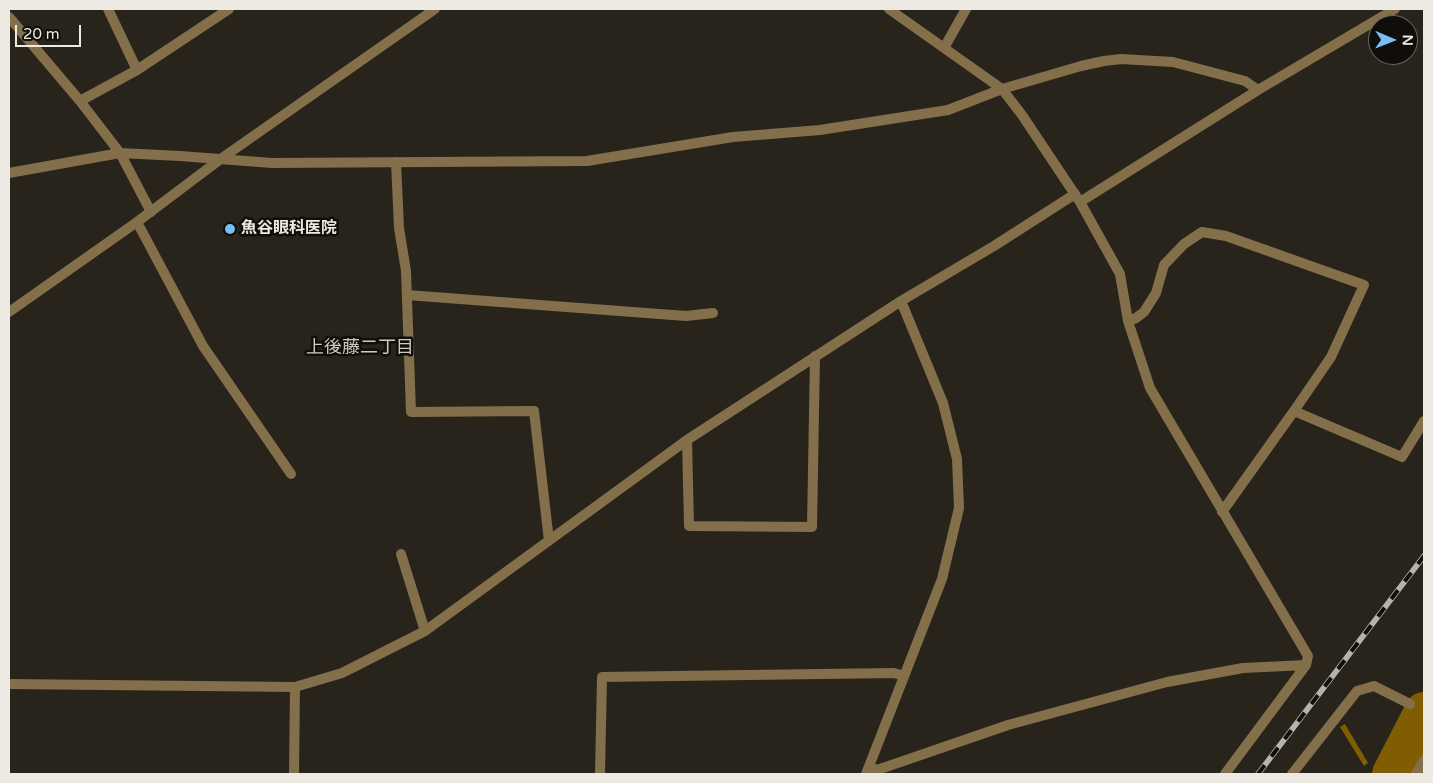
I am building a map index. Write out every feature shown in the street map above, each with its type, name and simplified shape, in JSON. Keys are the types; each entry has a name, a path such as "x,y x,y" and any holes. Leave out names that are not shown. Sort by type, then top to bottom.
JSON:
{"street":[{"path":"108,9 137,70"},
{"path":"80,101 137,70 229,9"},
{"path":"9,312 151,212 222,158 435,9"},
{"path":"890,9 1002,89 1022,115 1078,198 1120,274 1128,321 1150,388 1308,656 1306,665 1225,774"},
{"path":"944,48 966,9"},
{"path":"9,684 295,687 342,673 425,631 687,440 901,301 1395,9"},
{"path":"9,17 80,101 120,153 151,212"},
{"path":"9,173 120,153 222,158 272,163 587,161 733,137 820,130 948,110 1002,89 1104,61 1173,62 1245,81 1258,90"},
{"path":"396,162 399,228 408,296 411,412 534,411 548,541"},
{"path":"137,222 203,346 291,474"},
{"path":"1128,321 1144,312 1156,293 1164,264 1184,244 1202,232 1226,236 1364,285 1330,357 1222,512"},
{"path":"408,296 686,316 713,313"},
{"path":"867,772 942,579 959,508 957,459 943,403 901,301"},
{"path":"687,440 689,526 812,527 815,356"},
{"path":"1294,411 1402,457 1424,421"},
{"path":"401,554 425,631"},
{"path":"867,772 1008,725 1167,682 1243,668 1306,665"},
{"path":"600,774 602,678 894,673 904,676"},
{"path":"1292,774 1357,691 1374,686 1410,704"},
{"path":"294,774 295,687"},
{"path":"1416,774 1424,760"}],"shaded area":[{"path":"1345,724 1368,763 1364,766 1340,727"}],"waterway":[{"path":"1392,774 1424,712"}],"railway":[{"path":"1258,774 1424,556"}],"place":[{"name":"魚谷眼科医院","path":"230,229"}],"district":[{"name":"上後藤二丁目","path":"360,348"}]}
